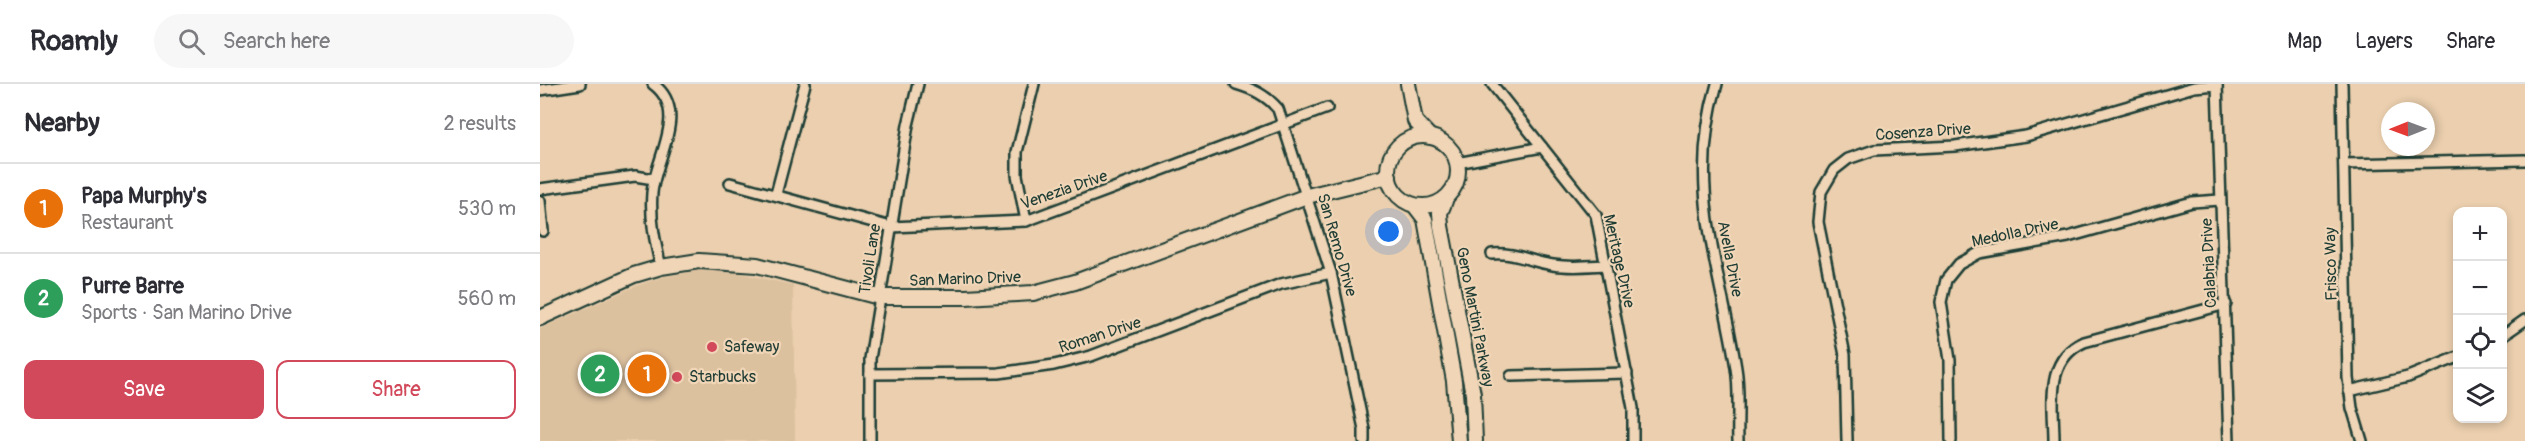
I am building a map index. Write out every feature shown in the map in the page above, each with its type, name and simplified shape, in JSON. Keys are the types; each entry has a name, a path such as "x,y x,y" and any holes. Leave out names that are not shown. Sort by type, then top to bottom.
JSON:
{"street":[{"path":"540,90 560,85 580,84"},
{"path":"776,194 805,84"},
{"name":"Tivoli Lane","path":"870,441 870,374 879,297 908,125 918,84"},
{"path":"1026,221 1017,175 1017,152 1034,84"},
{"name":"San Remo Drive","path":"1236,84 1269,98 1278,109 1331,273 1364,429 1364,441"},
{"path":"1407,84 1413,118 1420,129 1448,147 1457,163 1455,186 1445,201 1426,207 1415,206 1400,198 1392,188 1389,176 1390,159 1405,140 1413,118"},
{"name":"Meritage Drive","path":"1492,84 1596,215 1633,408 1633,441"},
{"name":"Avella Drive","path":"1717,84 1704,151 1704,194 1737,370 1738,441"},
{"name":"Frisco Way","path":"2342,84 2349,391 2362,441"},
{"path":"657,85 668,104 670,117 654,179 652,224 661,267"},
{"name":"Calabria Drive","path":"2217,85 2229,441"},
{"name":"Cosenza Drive","path":"1847,441 1845,355 1818,222 1821,192 1834,170 1848,159 1874,150 1955,146 2026,136 2194,87 2217,85"},
{"name":"Venezia Drive","path":"730,183 891,227 1026,221 1327,108"},
{"path":"1405,140 1418,136 1430,137"},
{"path":"1457,163 1542,147"},
{"path":"2344,164 2525,160"},
{"path":"540,189 635,176 654,179"},
{"name":"San Marino Drive","path":"540,318 634,275 661,267 699,261 744,263 879,297 1033,293 1075,282 1307,196 1389,176"},
{"name":"Medolla Drive","path":"1951,441 1950,360 1941,302 1946,280 1959,264 1980,253 2068,237 2192,202 2220,200"},
{"path":"540,201 543,231"},
{"name":"Geno Martini Parkway","path":"1445,201 1440,213 1441,226 1473,394 1475,441"},
{"name":"Geno Martini Parkway","path":"1415,206 1425,219 1454,381 1459,441"},
{"path":"1492,254 1508,253 1552,265 1574,267 1606,265"},
{"name":"Roman Drive","path":"870,374 999,373 1054,365 1101,352 1281,284 1331,273"},
{"path":"2054,441 2054,379 2060,361 2066,353 2084,342 2226,304"},
{"path":"2507,333 2525,321"},
{"path":"2349,391 2408,377 2453,359"},
{"path":"1511,376 1627,373"}],"shaded area":[{"path":"696,271 734,272 793,285 795,441 540,441 540,329 636,286 663,277"}],"place":[{"name":"Safeway","path":"712,347"},
{"name":"Purre Barre","path":"600,374"},
{"name":"Papa Murphy's","path":"647,374"},
{"name":"Starbucks","path":"677,377"}]}
